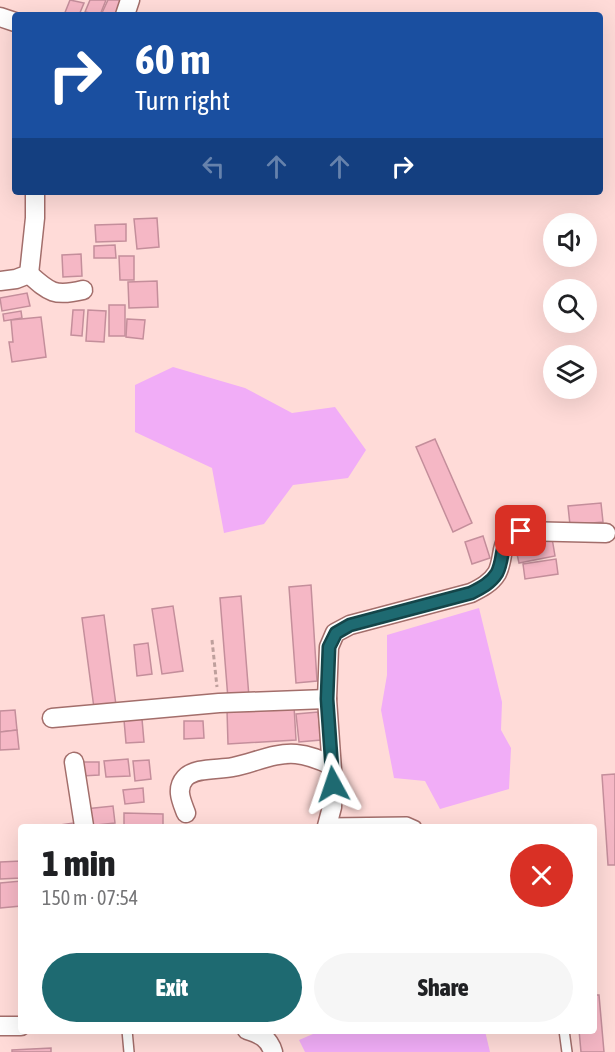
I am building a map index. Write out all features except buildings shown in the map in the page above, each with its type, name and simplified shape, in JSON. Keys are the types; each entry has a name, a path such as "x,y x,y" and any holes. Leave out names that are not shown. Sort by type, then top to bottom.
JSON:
{"street":[{"path":"28,274 35,218 35,195"},
{"path":"0,281 16,279 28,274"},
{"path":"28,274 48,291 68,294 82,290"},
{"path":"328,824 333,784 327,699 329,647 336,633 350,625 471,593 485,586 496,573 505,540 512,534 521,531 606,533"},
{"path":"52,718 219,703 327,699"},
{"path":"186,813 180,797 180,786 185,778 195,772 235,767 295,753 311,756 331,765"},
{"path":"74,762 84,824"},
{"path":"0,1026 18,1026"}],"lane":[{"path":"354,824 407,822 412,824"},
{"path":"127,1034 129,1052"},
{"path":"565,1034 567,1052"}],"path":[{"path":"212,640 219,703"}],"shaded area":[{"path":"173,367 245,388 292,413 335,407 366,450 348,478 293,485 264,524 224,533 212,468 135,432 135,385"},
{"path":"479,608 502,702 501,730 511,748 509,789 440,809 425,781 394,778 381,710 387,675 387,635"},
{"path":"313,1034 486,1034 490,1052 305,1052 299,1040"}],"route":[{"path":"333,784 327,663 329,647 336,633 350,625 471,593 485,586 496,573 505,540 521,531"}]}
